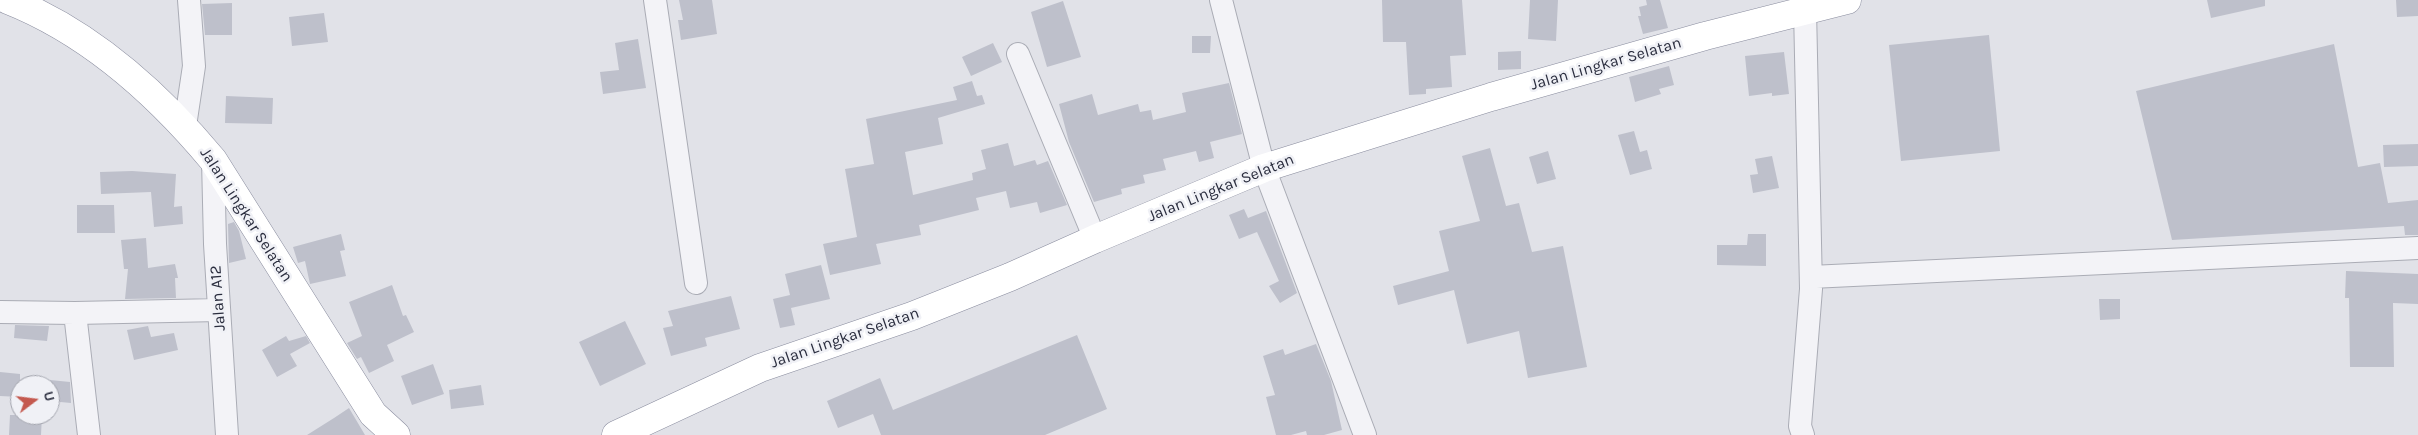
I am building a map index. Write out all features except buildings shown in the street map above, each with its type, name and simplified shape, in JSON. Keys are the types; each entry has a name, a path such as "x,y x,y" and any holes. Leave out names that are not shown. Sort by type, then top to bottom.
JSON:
{"highway":[{"name":"Jalan Lingkar Selatan","path":"8,0 32,9 81,37 126,73 185,126 213,160 373,414 396,435"},
{"name":"Jalan Lingkar Selatan","path":"616,435 651,428 760,368 912,316 1010,277 1264,168 1491,97 1805,9 1847,0"}],"street":[{"path":"185,126 194,66 189,0"},
{"path":"655,0 696,282"},
{"path":"1221,0 1264,168 1365,435"},
{"path":"1803,435 1800,426 1811,277 1805,9"},
{"path":"1018,54 1095,239"},
{"name":"Jalan A12","path":"213,160 215,244 227,435"},
{"path":"1811,277 2418,248"},
{"path":"0,312 75,313 219,310"},
{"path":"75,313 89,435"}]}
